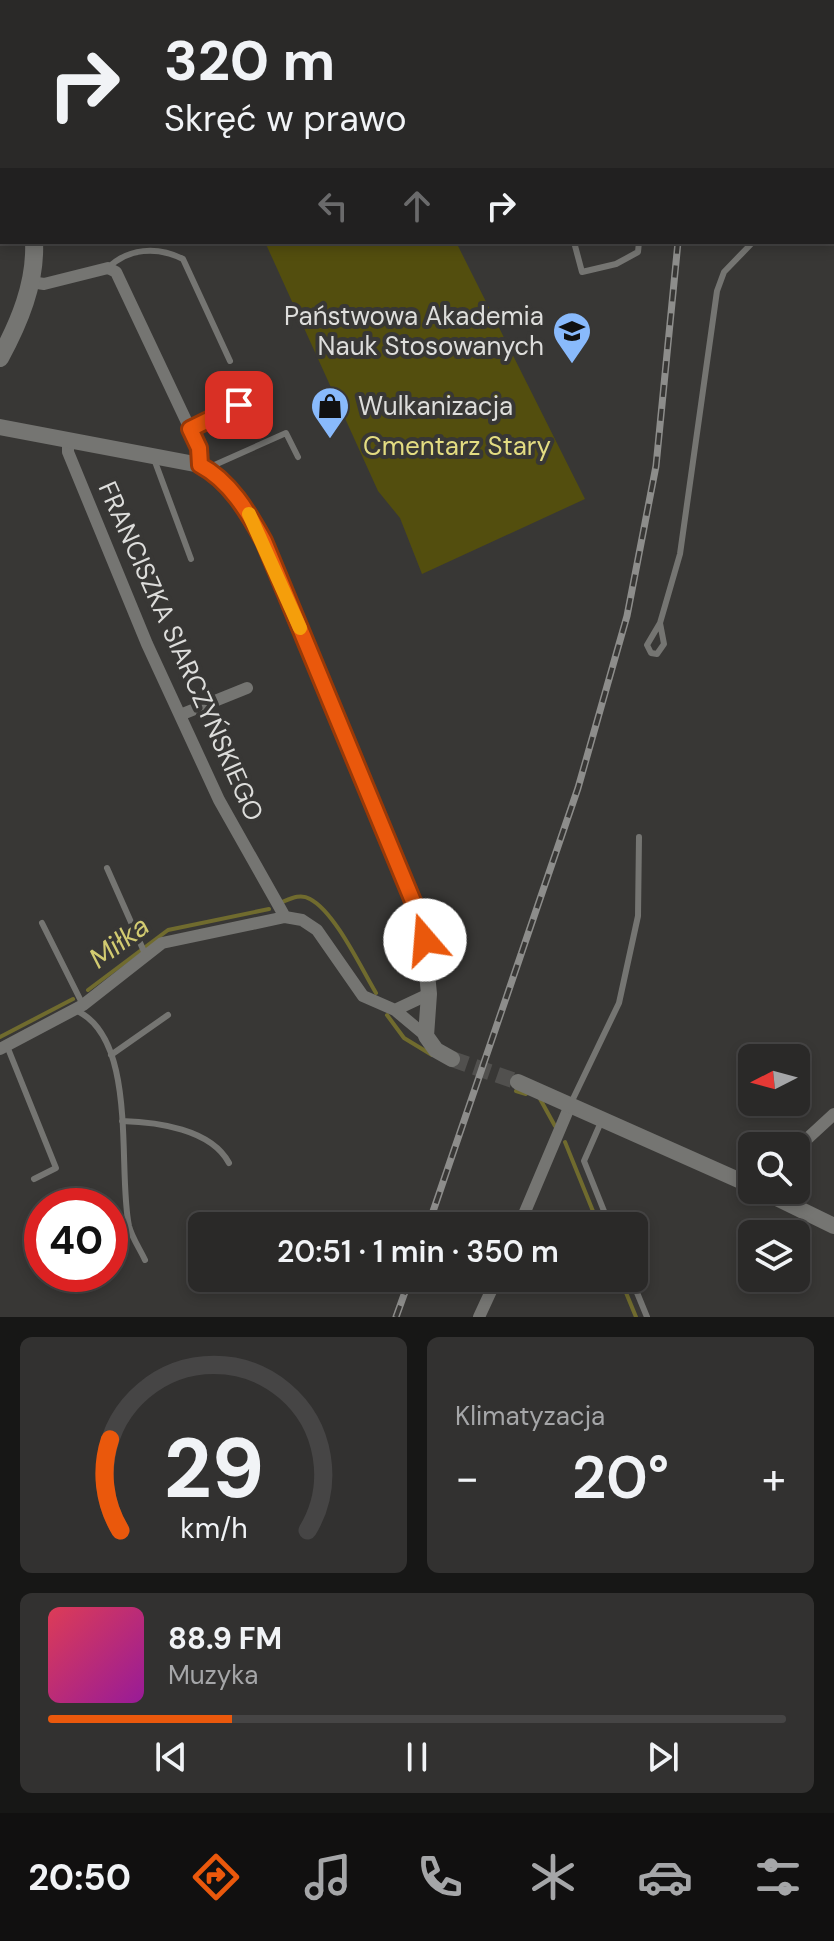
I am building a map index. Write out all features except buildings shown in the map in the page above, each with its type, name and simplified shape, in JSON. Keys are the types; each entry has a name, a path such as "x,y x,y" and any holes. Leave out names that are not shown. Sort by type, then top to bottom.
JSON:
{"main road":[{"path":"0,358 13,335 31,282 34,244"}],"street":[{"path":"31,282 44,284 108,268 116,272 199,448 204,467 242,504 264,541 422,923 429,994 426,1036"},
{"path":"0,427 204,467"},
{"name":"FRANCISZKA SIARCZYŃSKIEGO","path":"68,441 74,466 180,715 219,800 285,917"},
{"path":"180,715 247,688"},
{"path":"3,1047 79,1008 162,943 285,917 302,920 317,930 363,996 395,1010 426,1036 436,1050 452,1059"},
{"path":"395,1010 429,994"},
{"path":"518,1082 738,1180"},
{"path":"525,1212 571,1103"},
{"path":"810,1136 834,1114"},
{"path":"789,1204 834,1226"},
{"path":"479,1317 491,1292"}],"lane":[{"path":"575,244 582,272 616,264 638,252 639,244"},
{"path":"660,623 664,644 662,650 651,653 647,645 660,623 680,554 717,291 724,272 751,244"},
{"path":"108,268 121,255 139,251 154,250 183,259 230,361"},
{"path":"190,429 261,395"},
{"path":"204,467 286,433 298,457"},
{"path":"153,456 191,559"},
{"path":"571,1103 619,1003 638,916 639,837"},
{"path":"107,868 145,954"},
{"path":"42,923 79,1008 95,1023 111,1055 119,1084 130,1229 145,1260"},
{"path":"111,1055 168,1015"},
{"path":"3,1047 56,1168 34,1179"},
{"path":"602,1118 584,1161 604,1212"},
{"path":"122,1121 148,1122 208,1140 222,1149 229,1163"},
{"path":"637,1292 647,1317"}],"green space":[{"name":"Cmentarz Stary","path":"266,244 457,244 585,499 422,574 400,518 378,491"}],"waterway":[{"name":"Miłka","path":"280,903 302,897 319,906 338,928 376,993"},
{"name":"Miłka","path":"88,990 168,930 269,909"},
{"name":"Miłka","path":"0,1037 73,999"},
{"name":"Miłka","path":"387,1015 404,1038 432,1055"},
{"name":"Miłka","path":"516,1091 526,1094"},
{"name":"Miłka","path":"539,1097 555,1126"},
{"name":"Miłka","path":"565,1142 593,1212"},
{"name":"Miłka","path":"626,1292 636,1317"}],"tunnel":[{"path":"452,1059 518,1082"}],"railway":[{"path":"433,1212 578,788 627,616 656,466 678,244"},
{"path":"396,1317 405,1292"}],"slow traffic":[{"path":"249,514 264,541 300,628"}],"place":[{"name":"Państwowa Akademia Nauk Stosowanych","path":"572,365"},
{"name":"Wulkanizacja","path":"330,440"}],"route":[{"path":"239,405 190,429 199,448 200,465 228,487 264,541 422,923 425,940"}]}
